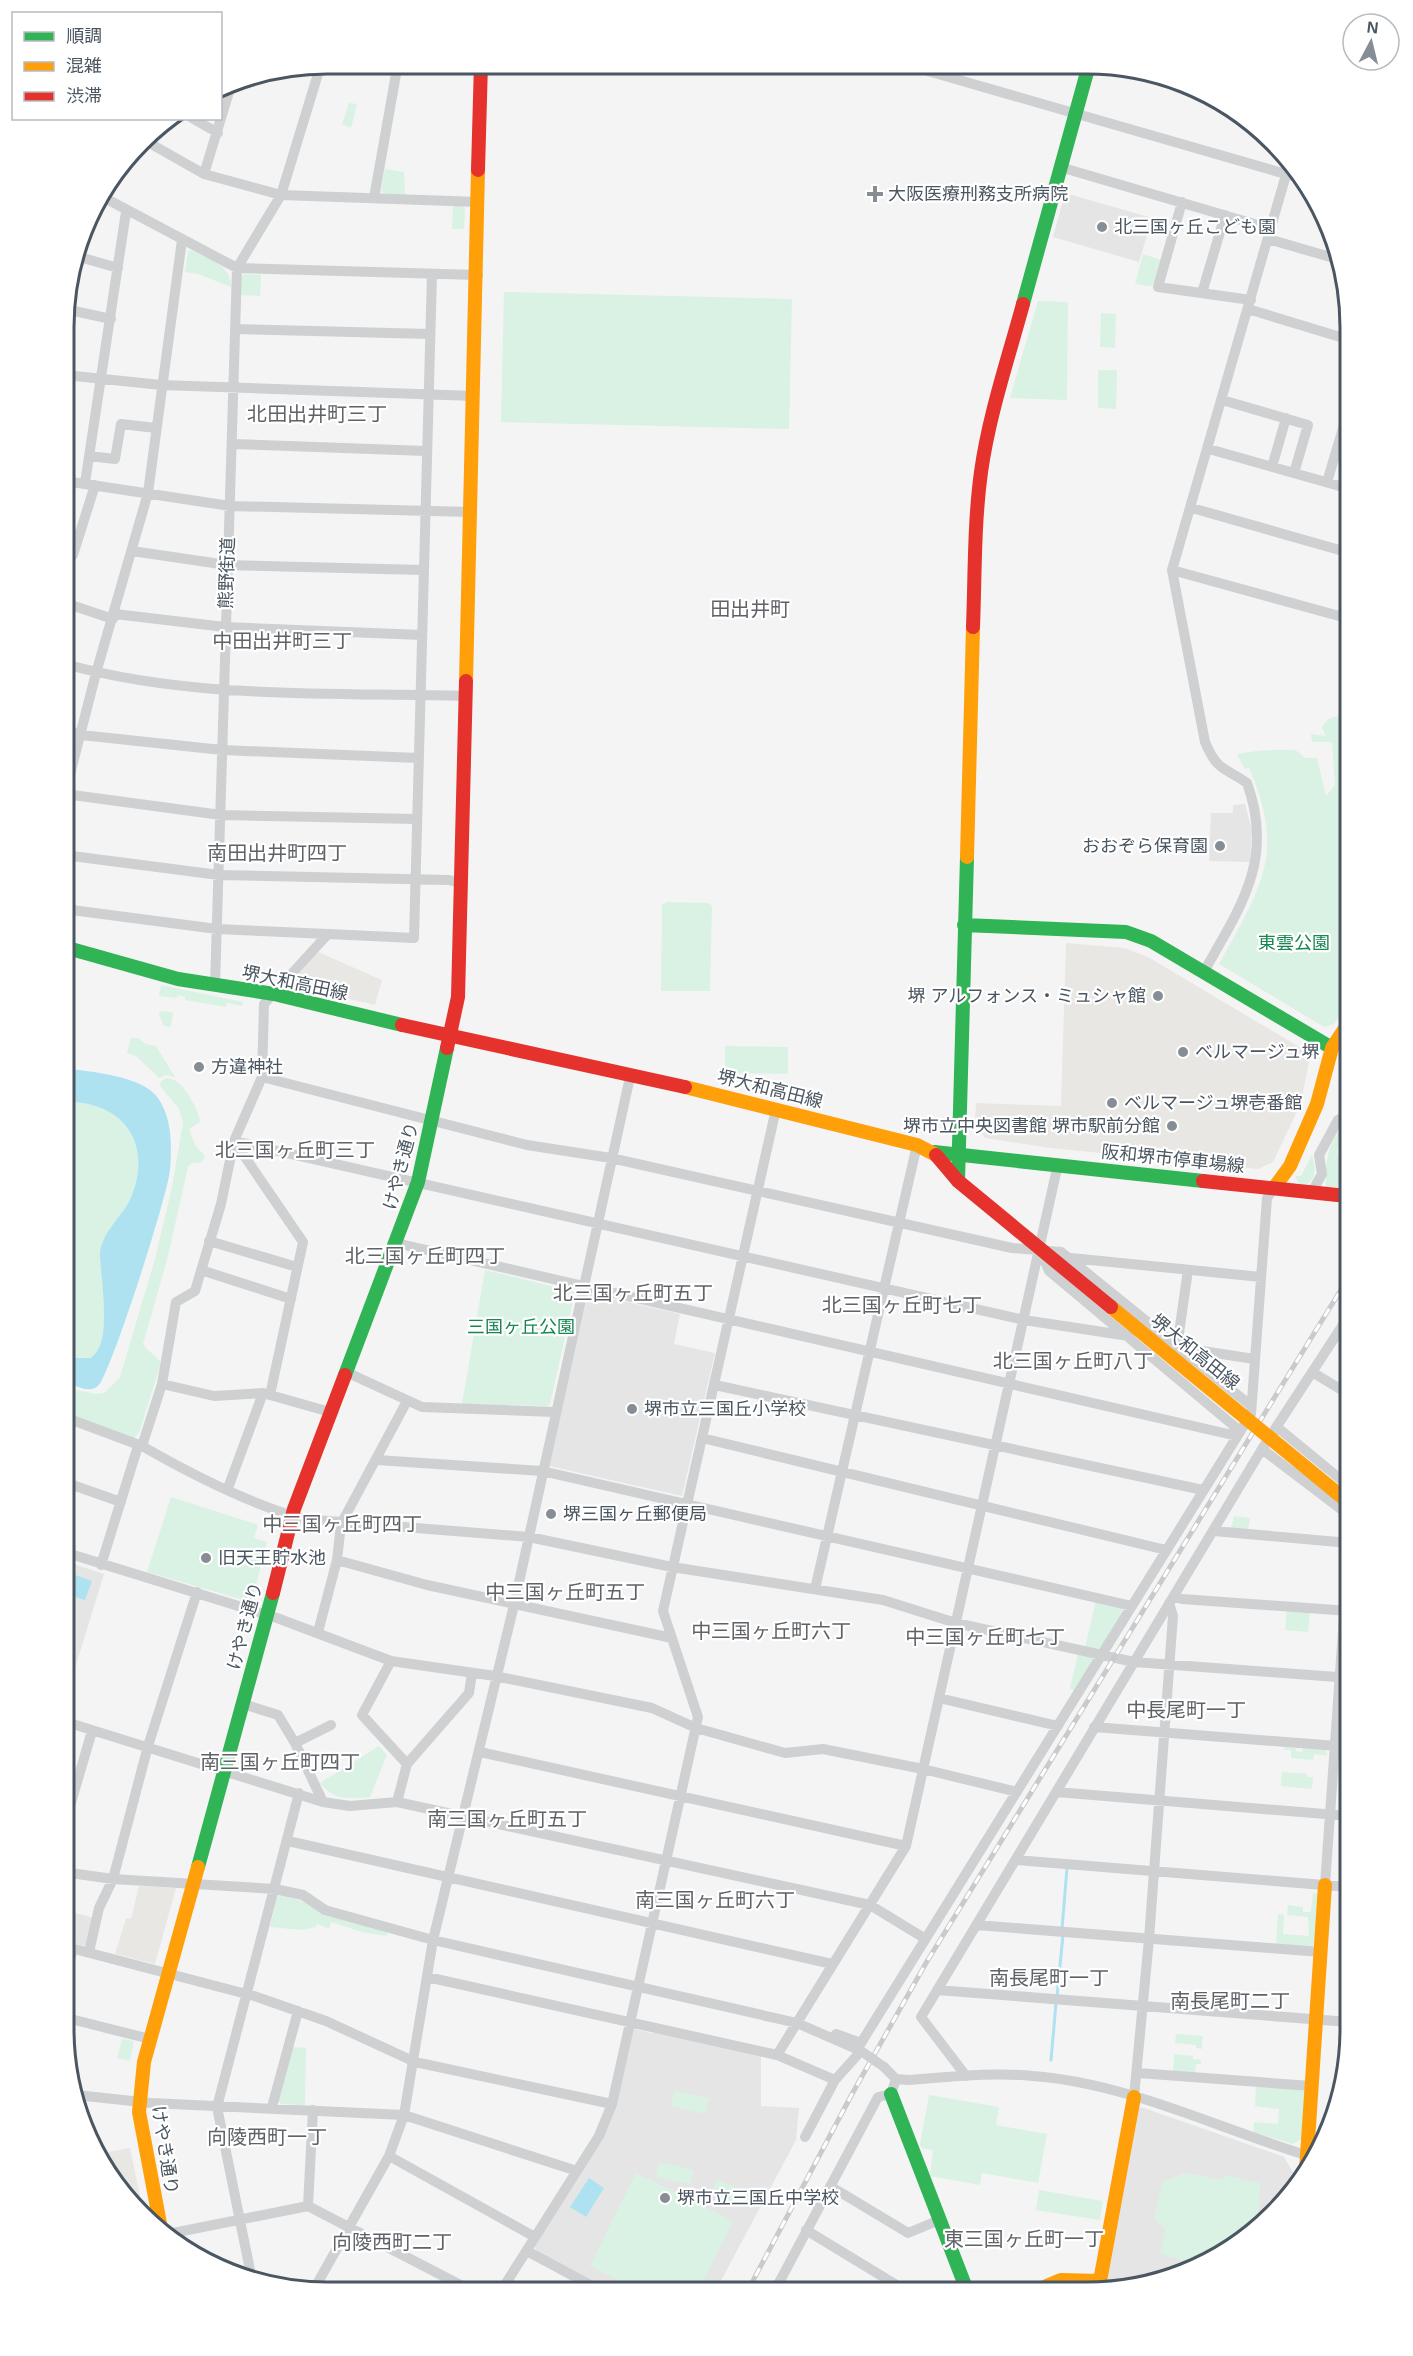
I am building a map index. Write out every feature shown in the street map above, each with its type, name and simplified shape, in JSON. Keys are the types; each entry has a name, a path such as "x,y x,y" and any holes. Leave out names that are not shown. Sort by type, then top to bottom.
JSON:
{"street":[{"path":"237,268 281,195 318,74"},
{"path":"374,198 396,74"},
{"name":"けやき通り","path":"159,2219 141,2133 139,2102 144,2062 243,1704 292,1516 417,1182 458,997 478,275 481,74"},
{"path":"938,74 1287,174 1172,570 1205,742 1213,760 1223,771 1247,783 1254,801 1257,826 1258,852 1252,881 1244,901 1203,972"},
{"path":"958,1181 976,541 981,473 1004,367 1086,74"},
{"path":"222,118 229,94"},
{"path":"195,120 218,133"},
{"path":"204,174 222,120"},
{"path":"152,144 204,174 281,195 479,202"},
{"path":"1060,167 1225,215 1330,256"},
{"path":"107,200 126,212 237,268 478,275"},
{"path":"1182,202 1158,287 1202,293 1249,305 1340,337"},
{"path":"74,551 90,484 89,456 126,212"},
{"path":"1202,293 1225,215"},
{"path":"74,761 96,673 148,493 182,240"},
{"path":"83,258 118,268"},
{"name":"熊野街道","path":"214,986 237,268"},
{"path":"74,910 217,929 414,938 418,758 423,695 423,510 432,274"},
{"path":"74,311 111,319"},
{"path":"235,329 430,334"},
{"path":"74,376 161,385 474,396"},
{"path":"1222,400 1308,425 1294,473"},
{"path":"1272,467 1286,418"},
{"path":"89,456 116,459 121,424 156,428"},
{"path":"1327,482 1340,438"},
{"path":"231,444 426,451"},
{"path":"1209,449 1340,486"},
{"path":"74,482 230,506 471,512"},
{"path":"1191,508 1340,551"},
{"path":"132,551 227,565 423,570"},
{"path":"1172,570 1340,616"},
{"path":"74,605 114,616 225,627 422,634"},
{"path":"74,667 96,673 223,690 466,696"},
{"path":"74,733 222,750 418,758"},
{"path":"74,795 221,815 416,819"},
{"path":"74,856 219,875 460,883"},
{"path":"964,925 1126,932 1151,942 1332,1048"},
{"path":"101,1565 162,1384 176,1302 194,1293 221,1204 234,1141 262,1077 264,1004 328,934"},
{"name":"堺大和高田線","path":"74,950 178,979 274,994 448,1038 776,1108 916,1145 934,1152 958,1181 1340,1499"},
{"path":"812,2030 823,2029 861,2043 1251,1414 1267,1198 1286,1173 1317,1104 1332,1048 1340,1036"},
{"path":"262,1077 527,1145 611,1158 1012,1248 1062,1252 1250,1405"},
{"path":"320,2282 347,2226 389,2156 404,2115 415,2062 433,1940 514,1605 554,1412 630,1077"},
{"path":"507,2282 599,2136 612,2104 664,1861 698,1717 663,1611 776,1108"},
{"path":"1312,1192 1322,1174 1319,1155 1340,1119"},
{"path":"234,1141 1023,1320 1129,1336"},
{"path":"228,1488 266,1394 291,1299 303,1242 234,1141"},
{"path":"815,1589 916,1145"},
{"name":"阪和堺市停車場線","path":"934,1152 1340,1194"},
{"path":"777,2055 906,1846 1058,1164"},
{"path":"209,1241 297,1267"},
{"path":"396,1243 1008,1385 1239,1434"},
{"path":"1040,1249 1049,1271 1129,1336 1239,1434"},
{"path":"1070,1258 1261,1277"},
{"path":"201,1270 291,1299"},
{"path":"1178,1347 1188,1270"},
{"path":"966,2076 921,2017 1262,1449 1312,1372 1340,1336"},
{"path":"1178,1347 1254,1359"},
{"path":"346,1372 422,1407 554,1412"},
{"path":"1312,1372 1340,1389"},
{"path":"162,1384 214,1396 266,1394 330,1412"},
{"path":"715,1385 1203,1490"},
{"path":"318,1632 337,1560 341,1524 407,1401"},
{"path":"74,1421 140,1446 178,1467 292,1516 341,1524 529,1537 672,1567 883,1600 956,1623 1134,1662 1340,1677"},
{"path":"1277,1427 1340,1479"},
{"path":"702,1438 1167,1550"},
{"path":"1262,1449 1340,1501"},
{"path":"377,1460 542,1471 968,1566 1132,1606"},
{"path":"1333,1473 1340,1473"},
{"path":"74,1486 121,1502"},
{"path":"1214,1531 1340,1538"},
{"path":"74,1556 267,1614 391,1661 495,1676 652,1708 696,1728 785,1753 823,1749 923,1768 1017,1792"},
{"path":"337,1560 514,1605 672,1638"},
{"path":"89,1952 99,1908 113,1879 148,1746 197,1592"},
{"path":"1171,1600 1340,1610"},
{"path":"1101,2282 1138,2073 1170,1665 1173,1616 1171,1600"},
{"path":"391,1661 362,1715 407,1764"},
{"path":"397,1802 407,1764 469,1693 472,1673"},
{"path":"939,1698 1058,1726"},
{"path":"243,1704 278,1715 295,1743 323,1802"},
{"path":"1310,2147 1311,2086 1329,1814 1334,1746 1340,1705"},
{"path":"74,1725 323,1802 350,1806 397,1802 870,1905 924,1938"},
{"path":"295,1743 331,1725"},
{"path":"1094,1727 1340,1746"},
{"path":"74,1792 92,1731"},
{"path":"480,1752 556,1771 679,1795 906,1846"},
{"path":"1056,1792 1340,1815"},
{"path":"250,2271 217,2107 288,1840 298,1793"},
{"path":"288,1840 832,1964"},
{"path":"1015,1860 1340,1886"},
{"path":"74,1874 113,1879 275,1889 303,1895 325,1910 433,1940 797,2023 861,2051 884,2067 896,2079 1032,2076 1062,2080 1134,2097 1307,2155"},
{"path":"976,1925 1320,1952"},
{"path":"74,1949 247,1994 298,2011 415,2062 612,2104"},
{"path":"427,1977 777,2055 835,2080"},
{"path":"937,1990 1340,2021"},
{"path":"272,2108 298,2011"},
{"path":"74,2020 150,2039"},
{"path":"806,2137 835,2080 861,2051"},
{"path":"1138,2073 1311,2086"},
{"path":"896,2079 891,2094 963,2282"},
{"path":"779,2282 878,2097 891,2094"},
{"path":"82,2096 217,2107 404,2115 577,2171"},
{"path":"308,2205 313,2110"},
{"path":"389,2156 535,2237"},
{"path":"830,2186 908,2233 938,2221"},
{"path":"176,2232 308,2205 455,2282"},
{"path":"806,2230 892,2282"},
{"path":"526,2251 584,2282"},
{"path":"1056,2282 1061,2280 1074,2282"}],"shaded area":[{"name":"北三国ヶ丘こども園","path":"1065,193 1152,218 1139,262 1053,237"},
{"path":"1245,804 1252,830 1250,862 1209,861 1211,813 1233,813 1233,805"},
{"path":"1066,943 1124,948 1148,957 1301,1048 1309,1062 1301,1103 1273,1162 1258,1169 1051,1148 985,1138 975,1125 976,1103 1061,1106"},
{"path":"318,952 382,980 375,1005 289,985"},
{"name":"堺市立三国丘小学校","path":"588,1293 680,1314 674,1344 715,1353 682,1496 549,1466"},
{"path":"74,1564 104,1574 74,1671"},
{"path":"139,1886 176,1888 155,1964 115,1954 126,1918 131,1919"},
{"path":"74,1913 94,1918 89,1942 84,1946 74,1944"},
{"name":"堺市立三国丘中学校","path":"635,2029 651,2033 659,2031 761,2055 761,2106 799,2108 796,2140 720,2282 592,2282 536,2252 535,2246 603,2139 632,2031"},
{"path":"1141,2107 1284,2157 1293,2172 1293,2176 1277,2196 1253,2220 1213,2249 1152,2274 1106,2282 1138,2109"},
{"path":"130,2148 141,2200 116,2170 105,2152"}],"green space":[{"path":"349,103 357,104 351,128 342,124"},
{"path":"385,169 404,172 405,195 385,194 381,191"},
{"path":"453,205 461,205 465,209 464,229 452,229"},
{"path":"191,250 224,268 228,273 231,287 198,274 185,272 188,251"},
{"path":"1143,254 1161,260 1155,284 1150,286 1135,284"},
{"path":"244,274 261,275 260,296 239,295 240,278"},
{"path":"504,292 792,299 789,429 501,422"},
{"path":"1038,301 1068,302 1067,400 1010,398"},
{"path":"1101,313 1116,314 1115,348 1100,347"},
{"path":"1098,370 1117,370 1116,409 1098,408"},
{"name":"東雲公園","path":"1340,716 1340,1014 1334,1024 1324,1027 1219,964 1257,892 1264,870 1267,848 1266,824 1260,798 1249,768 1245,769 1237,755 1257,751 1286,750 1297,751 1305,758 1317,758 1326,796 1335,785 1332,742 1312,742 1311,734 1326,736 1322,728 1325,722"},
{"path":"667,902 709,903 712,906 710,991 661,991 662,905"},
{"path":"161,985 243,1002 242,1006 227,1003 226,1007 185,1000 185,997 178,995 177,998 159,996"},
{"path":"160,1011 173,1012 171,1027 164,1026"},
{"path":"131,1038 138,1038 146,1044 156,1046 175,1077 166,1075 159,1078 136,1056 127,1053"},
{"path":"725,1046 788,1047 788,1074 725,1073"},
{"path":"167,1078 180,1084 196,1108 200,1122 189,1129 195,1145 205,1156 202,1162 192,1163 188,1167 167,1260 143,1344 161,1363 139,1433 134,1438 74,1417 74,1389 96,1394 104,1393 120,1377 155,1259 172,1187 183,1123 179,1109 160,1086 161,1081"},
{"path":"74,1102 101,1108 116,1116 127,1127 138,1157 137,1175 132,1195 101,1246 104,1310 102,1340 97,1351 90,1358 75,1358"},
{"path":"1340,1129 1340,1146 1337,1152 1340,1157 1340,1187 1326,1187 1329,1152"},
{"path":"1312,1155 1314,1175 1306,1185 1299,1184 1295,1176 1301,1176"},
{"name":"三国ヶ丘公園","path":"485,1270 575,1292 550,1404 547,1406 462,1404"},
{"path":"171,1497 258,1525 254,1538 267,1542 254,1593 257,1594 251,1602 147,1572"},
{"path":"1234,1516 1250,1518 1248,1530 1231,1529"},
{"path":"1096,1600 1123,1607 1101,1649 1085,1648"},
{"path":"1287,1610 1310,1612 1308,1632 1285,1630"},
{"path":"1078,1654 1092,1657 1094,1661 1074,1691 1070,1688"},
{"path":"379,1746 387,1755 370,1797 342,1798 325,1789 320,1783"},
{"path":"1285,1747 1296,1748 1296,1751 1302,1752 1303,1748 1325,1750 1328,1756 1314,1754 1313,1760 1291,1758 1291,1750 1284,1750"},
{"path":"1282,1772 1307,1774 1307,1777 1313,1777 1312,1789 1281,1786"},
{"path":"1313,1893 1318,1894 1314,1945 1310,1948 1276,1945 1278,1914 1284,1915 1283,1934 1309,1936 1308,1917 1287,1915 1288,1905 1303,1907 1303,1912 1311,1912"},
{"path":"281,1894 388,1932 387,1936 362,1932 331,1922 329,1929 317,1924 316,1927 302,1930 270,1927 277,1897"},
{"path":"1176,2034 1203,2036 1202,2049 1196,2048 1196,2045 1175,2043"},
{"path":"122,2039 134,2041 130,2061 117,2058"},
{"path":"292,2047 306,2048 305,2105 281,2104 278,2101"},
{"path":"1174,2054 1193,2056 1193,2059 1201,2060 1201,2064 1196,2064 1195,2073 1173,2071"},
{"path":"1256,2085 1306,2091 1303,2138 1293,2144 1253,2132 1254,2122 1278,2124 1279,2109 1255,2106"},
{"path":"674,2091 709,2098 705,2114 671,2106"},
{"path":"929,2095 999,2107 996,2125 1047,2134 1038,2183 982,2173 980,2185 930,2176 933,2150 922,2148 920,2145"},
{"path":"659,2162 694,2170 690,2184 656,2177"},
{"path":"636,2173 733,2221 703,2282 622,2282 590,2266"},
{"path":"1186,2173 1223,2180 1224,2175 1260,2183 1259,2214 1227,2240 1187,2261 1160,2254 1165,2229 1154,2218 1163,2181"},
{"path":"717,2179 750,2194 744,2208 711,2193"},
{"path":"1039,2190 1103,2201 1100,2220 1036,2210"}],"water":[{"path":"74,1069 115,1076 140,1084 150,1090 163,1106 171,1142 167,1185 138,1282 104,1375 98,1386 90,1389 74,1385 74,1358 90,1358 97,1351 102,1340 104,1310 101,1246 132,1195 137,1175 138,1157 127,1127 116,1116 84,1103 74,1102"},
{"path":"74,1575 92,1581 85,1600 74,1596"},
{"path":"589,2178 604,2188 586,2217 570,2207"}],"waterway":[{"path":"1062,1929 1067,1868"},
{"path":"1057,1996 1063,1935"},
{"path":"1051,2060 1056,2003"}],"railway":[{"path":"752,2282 852,2094 926,1963 1340,1291"}],"traffic: fast":[{"path":"1023,304 1087,74"},
{"path":"958,1181 967,857"},
{"path":"964,925 1126,932 1151,941 1332,1048"},
{"path":"74,950 178,979 274,994 402,1025"},
{"path":"345,1375 418,1182 447,1048"},
{"path":"934,1152 1203,1181"},
{"path":"198,1867 273,1593"},
{"path":"891,2094 964,2282"}],"traffic: slow":[{"path":"466,681 478,170"},
{"path":"967,857 973,627"},
{"path":"1274,1188 1290,1166 1317,1104 1332,1048 1340,1036"},
{"path":"685,1087 917,1145 936,1155"},
{"path":"1111,1307 1180,1364"},
{"path":"1180,1364 1340,1495"},
{"path":"159,2219 139,2112 144,2062 198,1867"},
{"path":"1307,2154 1325,1885"},
{"path":"1056,2282 1061,2280 1100,2281 1134,2097"}],"traffic: jam":[{"path":"478,170 481,74"},
{"path":"973,627 976,530 984,451 1023,304"},
{"path":"447,1048 458,997 466,681"},
{"path":"402,1025 685,1087"},
{"path":"936,1155 958,1181 1111,1307"},
{"path":"1203,1181 1340,1195"},
{"path":"273,1593 294,1509 345,1375"}],"place":[{"name":"大阪医療刑務支所病院","path":"875,194"},
{"name":"北三国ヶ丘こども園","path":"1102,227"},
{"name":"おおぞら保育園","path":"1220,846"},
{"name":"堺 アルフォンス・ミュシャ館","path":"1158,996"},
{"name":"ベルマージュ堺","path":"1183,1052"},
{"name":"方違神社","path":"199,1067"},
{"name":"ベルマージュ堺壱番館","path":"1112,1103"},
{"name":"堺市立中央図書館 堺市駅前分館","path":"1172,1126"},
{"name":"堺市立三国丘小学校","path":"632,1409"},
{"name":"堺三国ヶ丘郵便局","path":"551,1514"},
{"name":"旧天王貯水池","path":"206,1558"},
{"name":"堺市立三国丘中学校","path":"665,2198"}],"district":[{"name":"北田出井町三丁","path":"317,414"},
{"name":"田出井町","path":"750,609"},
{"name":"中田出井町三丁","path":"282,641"},
{"name":"南田出井町四丁","path":"277,853"},
{"name":"北三国ヶ丘町三丁","path":"295,1150"},
{"name":"北三国ヶ丘町四丁","path":"425,1256"},
{"name":"北三国ヶ丘町五丁","path":"633,1293"},
{"name":"北三国ヶ丘町七丁","path":"902,1305"},
{"name":"北三国ヶ丘町八丁","path":"1073,1361"},
{"name":"中三国ヶ丘町四丁","path":"342,1524"},
{"name":"中三国ヶ丘町五丁","path":"565,1592"},
{"name":"中三国ヶ丘町六丁","path":"771,1631"},
{"name":"中三国ヶ丘町七丁","path":"985,1637"},
{"name":"中長尾町一丁","path":"1186,1710"},
{"name":"南三国ヶ丘町四丁","path":"280,1762"},
{"name":"南三国ヶ丘町五丁","path":"507,1819"},
{"name":"南三国ヶ丘町六丁","path":"715,1900"},
{"name":"南長尾町一丁","path":"1049,1978"},
{"name":"南長尾町二丁","path":"1230,2001"},
{"name":"向陵西町一丁","path":"267,2137"},
{"name":"東三国ヶ丘町一丁","path":"1024,2239"},
{"name":"向陵西町二丁","path":"392,2242"}]}
